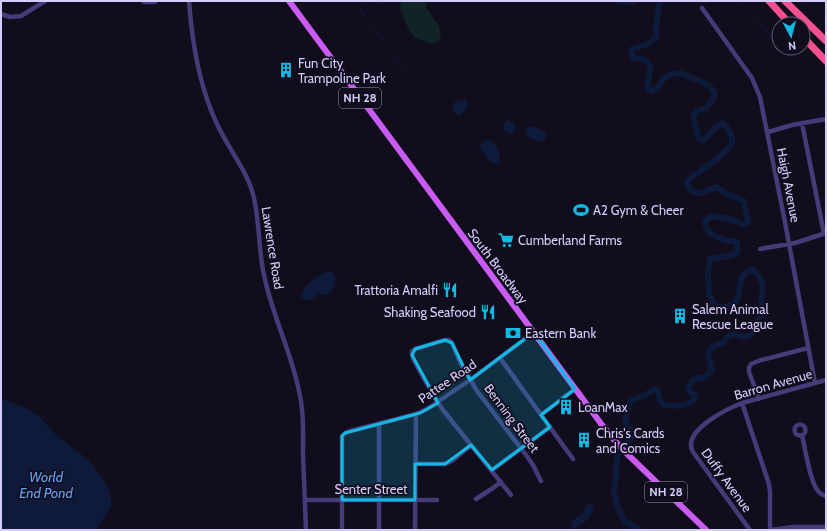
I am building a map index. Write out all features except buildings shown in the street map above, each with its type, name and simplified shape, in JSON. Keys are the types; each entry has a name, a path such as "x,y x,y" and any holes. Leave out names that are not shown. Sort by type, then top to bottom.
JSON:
{"highway":[{"path":"768,1 782,16"},
{"path":"785,1 826,41"},
{"path":"811,45 826,61"}],"main road":[{"name":"South Broadway","path":"289,1 620,448 706,530"}],"street":[{"path":"1,14 10,17 21,16 45,1"},
{"path":"143,1 154,2"},
{"name":"Lawrence Road","path":"189,1 194,42 204,88 217,125 240,165 253,194 264,275 298,385 303,414 306,530"},
{"name":"Haigh Avenue","path":"702,8 752,78 760,97 816,383"},
{"path":"768,132 826,118"},
{"path":"760,249 790,245 825,234 802,123"},
{"name":"Pattee Road","path":"342,500 342,436 345,433 427,410 534,332"},
{"name":"Benning Street","path":"438,402 413,359 412,351 419,347 449,340 452,343 470,380 533,465 541,481"},
{"path":"759,399 750,372 750,366 758,361 808,348"},
{"path":"500,358 573,460"},
{"name":"Barron Avenue","path":"691,440 701,428 714,418 742,403 826,380"},
{"path":"541,415 575,389"},
{"path":"438,402 511,495"},
{"path":"742,403 769,484 770,530 793,527 826,527"},
{"path":"415,530 416,414"},
{"path":"378,424 379,530"},
{"path":"492,470 550,427"},
{"path":"802,435 813,482 817,491 826,496"},
{"name":"Duffy Avenue","path":"691,440 690,444 693,452 750,530"},
{"path":"415,464 445,464 452,461 471,445"},
{"path":"476,499 501,482"},
{"name":"Senter Street","path":"305,500 437,500"},
{"path":"342,500 342,530"}],"highlighted area":[{"path":"534,332 575,389 541,415 550,427 492,470 471,445 445,464 415,464 415,500 342,500 342,436 345,433 420,413 438,403 412,355 415,349 445,340 452,343 470,380"}],"green space":[{"path":"401,1 427,1 426,7 439,26 441,38 435,43 429,43 415,38 408,28 400,9"}],"water":[{"path":"466,99 468,105 466,110 459,116 452,109 452,106 456,101"},
{"path":"507,120 513,122 516,127 514,132 511,134 504,131 504,124"},
{"path":"528,126 539,128 548,135 543,141 532,139 528,136 525,130"},
{"path":"485,140 491,140 497,147 500,161 497,164 490,162 480,148 480,145"},
{"path":"329,271 335,275 335,284 330,292 324,295 319,294 309,300 301,297 304,289 312,281"},
{"name":"World End Pond","path":"1,398 27,408 39,416 58,437 83,455 100,474 108,487 111,505 96,530 1,530"},
{"path":"591,504 594,508 589,518 573,529 571,527 572,521 584,511 586,505"}],"waterway":[{"path":"366,4 371,1 378,3 392,1"},
{"path":"618,1 635,1"},
{"path":"640,530 624,521 617,505 613,489 615,486 617,456 631,437 630,429 625,422 630,402 655,389 658,391 660,401 664,405 682,406 693,401 696,395 691,393 688,389 690,383 696,378 703,378 712,370 708,355 710,350 715,345 723,343 728,336 734,334 745,337 751,335 756,327 760,315 763,286 759,276 752,269 746,272 742,277 737,301 728,307 715,307 709,293 708,271 710,259 732,255 738,252 737,242 724,240 715,236 708,231 705,221 712,216 734,220 743,225 748,222 744,201 726,194 717,187 700,193 693,192 688,186 687,181 725,152 730,147 732,142 730,132 723,123 717,126 703,141 698,137 693,117 697,111 706,108 714,97 714,92 703,82 680,73 672,74 664,78 658,87 652,91 648,89 651,67 648,62 642,59 634,58 631,55 632,49 648,44 656,37 656,25 660,1"},
{"path":"691,1 700,4 709,1"},
{"path":"740,1 771,35"},
{"path":"804,1 826,23"},
{"path":"361,8 360,9 411,80"},
{"path":"791,56 826,93"}],"place":[{"name":"Fun City Trampoline Park","path":"286,70"},
{"name":"A2 Gym & Cheer","path":"581,210"},
{"name":"Cumberland Farms","path":"506,240"},
{"name":"Trattoria Amalfi","path":"450,290"},
{"name":"Shaking Seafood","path":"488,312"},
{"name":"Salem Animal Rescue League","path":"680,316"},
{"name":"Eastern Bank","path":"513,333"},
{"name":"LoanMax","path":"566,407"},
{"name":"Chris's Cards and Comics","path":"584,440"}]}
